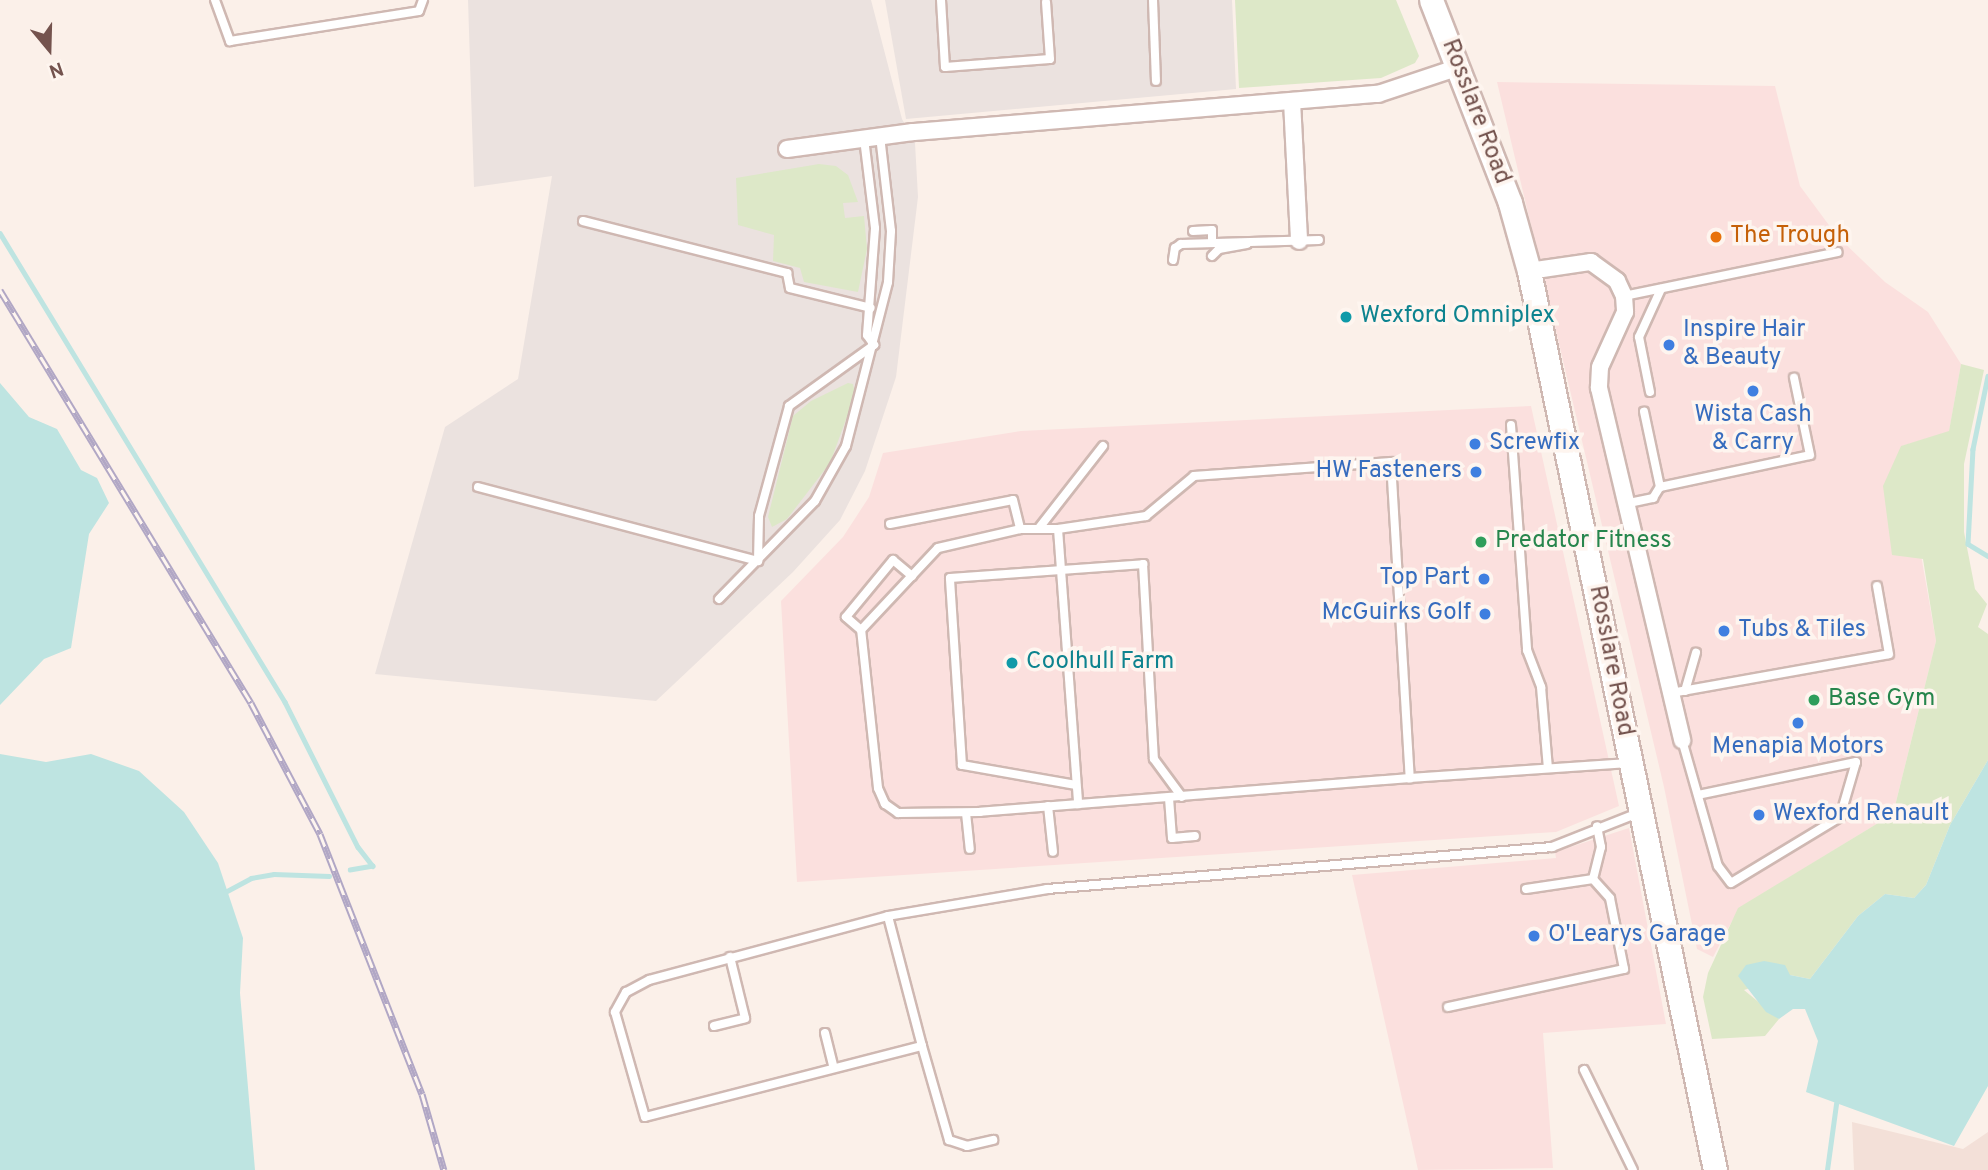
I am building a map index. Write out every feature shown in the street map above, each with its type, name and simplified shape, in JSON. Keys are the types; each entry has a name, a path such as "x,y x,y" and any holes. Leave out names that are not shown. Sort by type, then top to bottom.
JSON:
{"main road":[{"name":"Rosslare Road","path":"1431,0 1510,203 1529,271 1715,1170"}],"street":[{"path":"787,149 872,137 1378,94 1457,68"},
{"path":"1292,101 1299,241"},
{"path":"1529,271 1591,262 1617,281 1624,296 1625,312 1600,367 1599,388 1678,692 1682,740"}],"lane":[{"path":"215,0 230,41 419,11 423,0"},
{"path":"941,0 945,66 1050,58 1046,2"},
{"path":"1153,0 1156,80"},
{"path":"872,137 875,228 867,335 874,345"},
{"path":"719,599 815,501 846,446 888,282 891,231 872,137"},
{"path":"583,221 788,273 790,288 871,307"},
{"path":"1193,231 1212,230 1212,242"},
{"path":"1173,260 1175,248 1181,244 1319,240"},
{"path":"1212,256 1219,249 1247,244"},
{"path":"1624,296 1838,252"},
{"path":"1650,392 1639,337 1661,289"},
{"path":"758,561 759,516 789,406 874,345"},
{"path":"1660,487 1810,455 1794,378"},
{"path":"1629,503 1653,498 1660,487 1644,412"},
{"path":"1511,425 1527,650 1541,687 1548,768"},
{"path":"1038,527 1103,446"},
{"path":"862,630 938,548 1020,529 1058,529 1146,516 1194,476 1391,463 1410,778"},
{"path":"478,487 758,561"},
{"path":"890,524 1013,500 1020,529"},
{"path":"1058,529 1078,804"},
{"path":"912,576 893,560 846,617 862,630 878,788 885,804 898,813 967,813 1631,763"},
{"path":"1076,785 962,765 950,578 1143,564 1154,759 1182,797"},
{"path":"1678,692 1889,654 1877,586"},
{"path":"1678,692 1696,653"},
{"path":"1682,740 1718,866 1731,883 1840,817 1856,762 1698,795"},
{"path":"1169,797 1172,838 1195,836"},
{"path":"1048,806 1053,852"},
{"path":"967,813 970,849"},
{"path":"922,1046 645,1116 615,1012 626,992 649,979 888,916 1047,889 1552,846 1597,826 1642,813"},
{"path":"1592,879 1601,847 1597,826"},
{"path":"1526,889 1592,879"},
{"path":"1447,1007 1624,969 1610,898 1592,879"},
{"path":"888,916 948,1140 967,1146 993,1140"},
{"path":"714,1026 745,1018 730,957"},
{"path":"825,1034 834,1068"},
{"path":"1584,1070 1633,1170"}],"shaded area":[{"path":"468,0 871,0 902,119 915,143 918,197 896,377 865,471 840,520 793,572 656,701 375,674 445,427 518,379 552,176 474,187"},
{"path":"885,0 1232,0 1236,89 906,119"},
{"path":"1497,82 1775,86 1800,186 1837,236 1885,282 1928,312 1961,364 1949,432 1902,446 1936,641 1893,814 1739,908 1713,957 1697,949 1664,787"},
{"path":"1531,406 1619,806 1556,832 797,882 781,601 843,537 869,497 883,453 1021,431"},
{"path":"1629,828 1666,1024 1543,1033 1553,1168 1418,1170 1352,875 1556,858 1555,852"},
{"path":"1852,1122 1963,1149 1988,1132 1988,1170 1854,1170"}],"green space":[{"path":"1235,0 1396,0 1419,56 1415,63 1381,78 1239,88"},
{"path":"819,164 836,166 848,175 858,202 843,203 845,218 864,216 867,249 858,292 804,282 800,268 773,261 774,235 738,225 736,178"},
{"path":"1961,364 1984,370 1964,464 1964,532 1975,589 1987,604 1978,627 1988,634 1988,760 1950,825 1926,885 1914,898 1885,894 1858,916 1810,979 1790,975 1744,990 1779,1019 1765,1036 1712,1039 1703,997 1708,973 1738,908 1893,814 1936,641 1923,559 1892,555 1883,486 1901,446 1949,431"},
{"path":"848,383 853,384 855,395 830,463 787,519 772,527 768,517 793,416 811,401"}],"water":[{"path":"0,383 29,417 57,429 81,470 97,478 109,503 89,534 71,648 44,659 0,705"},
{"path":"0,754 46,762 91,754 139,771 184,812 218,863 243,938 240,993 255,1170 0,1170"},
{"path":"1988,760 1988,1086 1954,1146 1806,1092 1818,1041 1805,1009 1793,1009 1779,1019 1766,1012 1738,976 1746,965 1764,961 1785,965 1790,975 1810,979 1858,916 1885,894 1914,898 1926,885 1950,825"}],"waterway":[{"path":"0,233 285,702 358,847 373,866 350,870"},
{"path":"1988,376 1973,449 1968,544 1988,556"},
{"path":"227,891 251,878 274,874 329,876"},
{"path":"1827,1170 1836,1104"}],"railway":[{"path":"0,290 251,703 320,834 422,1094 444,1170"}],"place":[{"name":"The Trough","path":"1716,237"},
{"name":"Wexford Omniplex","path":"1346,317"},
{"name":"Inspire Hair & Beauty","path":"1669,345"},
{"name":"Wista Cash & Carry","path":"1753,391"},
{"name":"Screwfix","path":"1475,444"},
{"name":"HW Fasteners","path":"1476,472"},
{"name":"Predator Fitness","path":"1481,542"},
{"name":"Top Part","path":"1484,579"},
{"name":"McGuirks Golf","path":"1485,614"},
{"name":"Tubs & Tiles","path":"1724,631"},
{"name":"Coolhull Farm","path":"1012,663"},
{"name":"Base Gym","path":"1814,700"},
{"name":"Menapia Motors","path":"1798,723"},
{"name":"Wexford Renault","path":"1759,815"},
{"name":"O'Learys Garage","path":"1534,936"}]}
